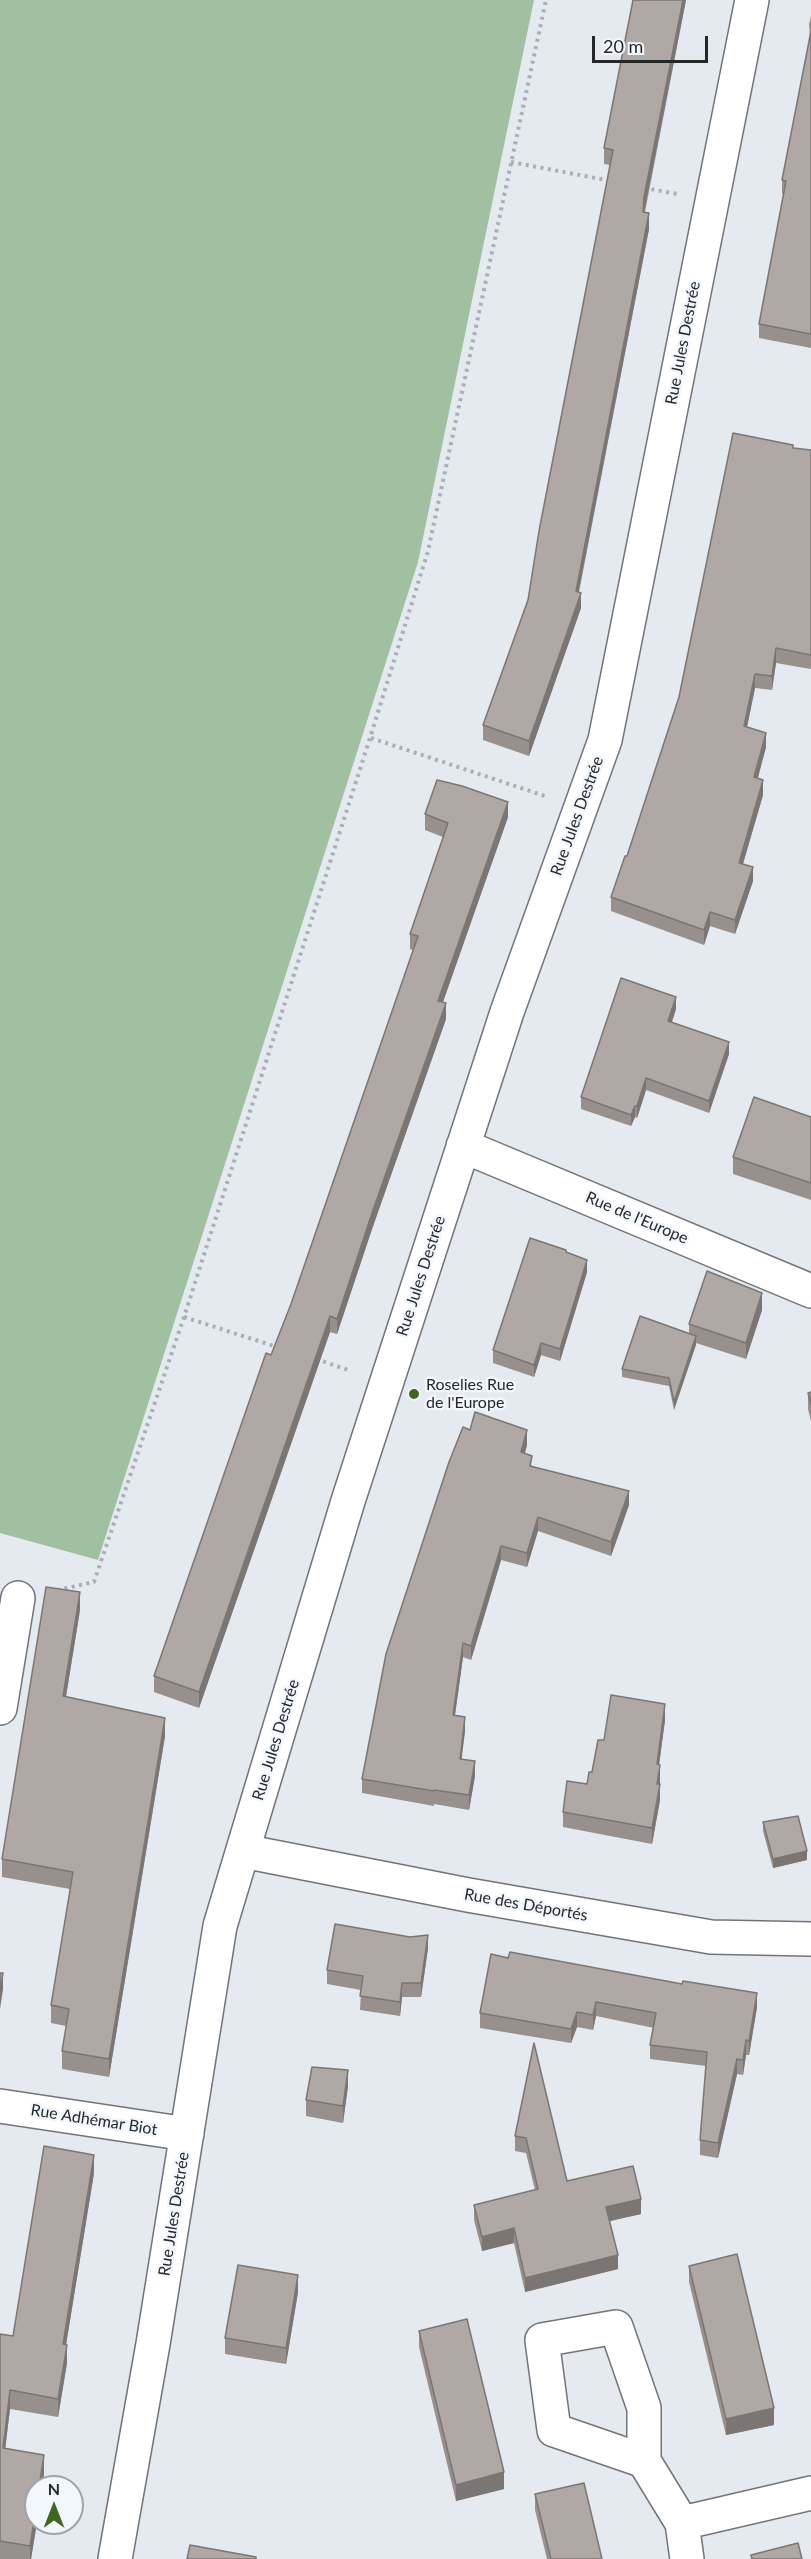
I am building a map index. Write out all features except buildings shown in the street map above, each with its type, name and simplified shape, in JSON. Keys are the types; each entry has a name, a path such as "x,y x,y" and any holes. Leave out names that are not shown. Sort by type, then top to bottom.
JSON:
{"street":[{"name":"Rue Jules Destrée","path":"115,2559 220,1926 386,1382 507,1012 605,740 752,0"},
{"name":"Rue de l'Europe","path":"463,1146 811,1291"},
{"path":"0,1708 18,1598"},
{"name":"Rue des Déportés","path":"243,1851 457,1893 711,1937 811,1939"},
{"name":"Rue Adhémar Biot","path":"0,2106 187,2134"},
{"path":"644,2461 682,2523 687,2559"},
{"path":"682,2523 811,2493"}],"path":[{"path":"18,1598 94,1582 184,1317 428,551 546,0"},
{"path":"511,162 617,183"},
{"path":"640,187 711,201"},
{"path":"370,738 580,808"},
{"path":"184,1317 285,1350"},
{"path":"308,1357 386,1382"}],"green space":[{"path":"0,0 534,0 418,562 98,1560 0,1533"}],"place":[{"name":"Roselies Rue de l'Europe","path":"414,1394"}]}
